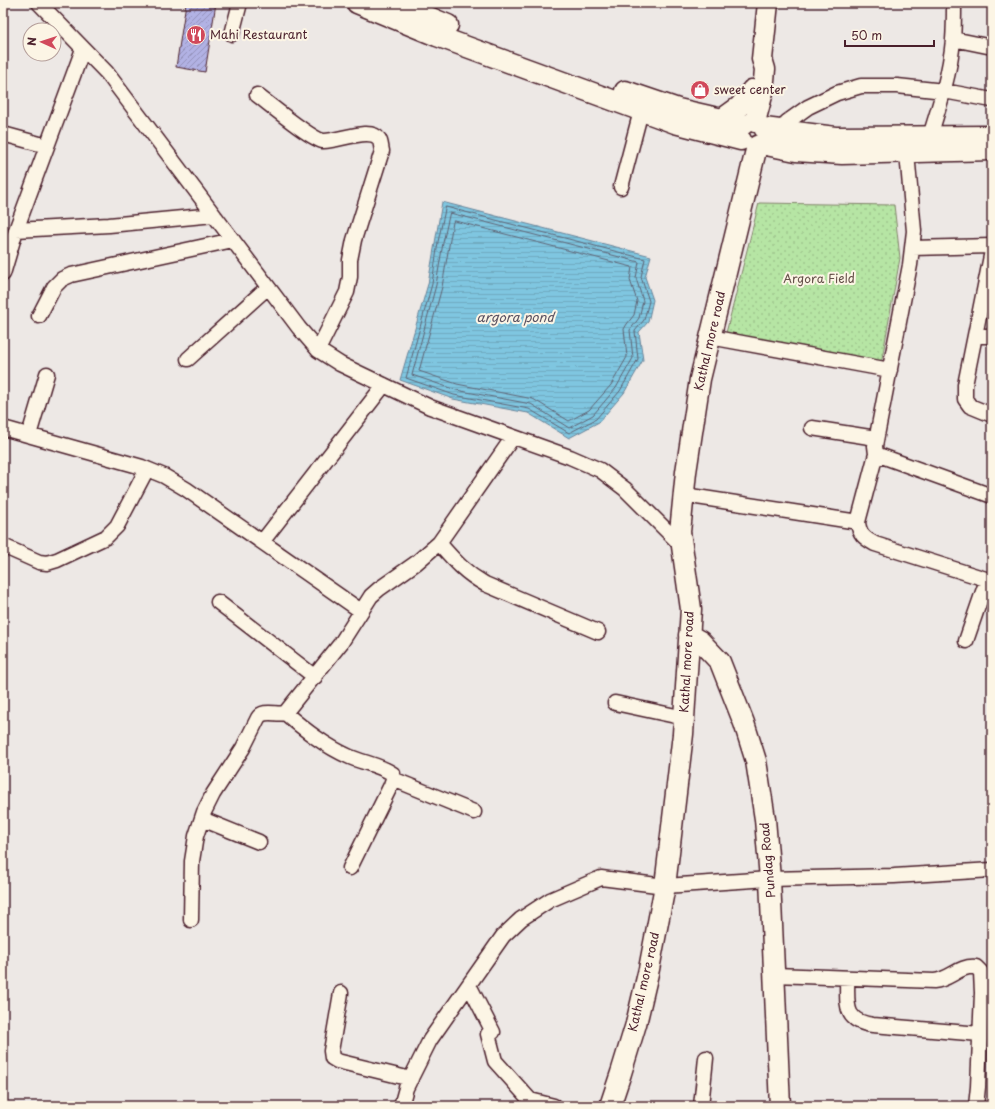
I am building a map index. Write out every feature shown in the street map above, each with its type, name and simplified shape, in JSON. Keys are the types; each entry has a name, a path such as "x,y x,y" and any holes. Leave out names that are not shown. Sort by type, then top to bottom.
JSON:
{"main road":[{"path":"357,3 437,36 675,123 753,132 784,131 835,137 992,136"},
{"path":"395,3 455,28 636,95 678,109 722,120 796,151 842,154 992,150"},
{"path":"753,132 763,92 765,69 762,59 768,3"},
{"path":"753,132 752,90 756,68 762,59"},
{"path":"722,120 740,106 752,90"},
{"name":"Kathal more road","path":"610,1106 636,1024 649,969 665,886 684,718 690,635 691,609 680,532 684,495 700,379 753,132"},
{"name":"Pundag Road","path":"690,635 700,641 720,662 744,723 756,761 765,819 770,879 780,1106"}],"street":[{"path":"39,3 107,73 299,328 318,350 340,364 430,407 570,457 600,470 624,489 682,546"},
{"path":"232,34 240,3"},
{"path":"930,136 944,91 954,39 954,3"},
{"path":"954,39 992,47"},
{"path":"3,274 16,230 83,49"},
{"path":"784,131 787,122 808,107 837,93 861,86 897,86 944,91 992,100"},
{"path":"257,96 308,134 321,141 361,134 373,134 379,139 382,151 354,240 350,260 348,292 318,350"},
{"path":"621,187 641,111"},
{"path":"3,134 47,146"},
{"path":"907,153 913,215 910,265 876,438 876,454 858,522 859,530 865,538 875,544 989,581 966,641"},
{"path":"16,230 109,225 214,215"},
{"path":"39,316 54,287 62,279 71,275 233,240"},
{"path":"912,248 992,246"},
{"path":"992,251 965,385 965,399 970,406 992,415"},
{"path":"188,359 268,287"},
{"path":"975,336 992,336"},
{"path":"710,337 890,370"},
{"path":"29,435 47,374"},
{"path":"262,542 384,385"},
{"path":"3,428 147,469 164,476 186,489 361,611"},
{"path":"812,428 876,438"},
{"path":"285,713 341,643 371,596 379,588 416,563 439,542 513,437"},
{"path":"876,454 992,496"},
{"path":"3,546 39,562 48,563 106,537 117,526 147,469"},
{"path":"684,495 858,522"},
{"path":"439,542 453,559 474,578 598,632"},
{"path":"218,602 315,677"},
{"path":"615,703 684,718"},
{"path":"190,920 192,861 196,836 202,819 213,794 243,748 252,728 260,715 265,713 285,713 305,730 328,746 350,757 393,774 391,786 350,868"},
{"path":"393,779 474,812"},
{"path":"202,819 259,842"},
{"path":"401,1106 411,1079 430,1040 503,936 520,919 550,900 601,878 665,886 770,879 894,876 992,870"},
{"path":"775,975 847,979 934,981 945,979 964,967 976,967 981,972 984,1026 976,1106"},
{"path":"847,979 850,1014 860,1023 873,1025 984,1026"},
{"path":"469,985 490,1033 495,1061 530,1100 554,1106"},
{"path":"341,993 331,1051 332,1058 337,1061 411,1079"},
{"path":"701,1106 706,1058"}],"green space":[{"name":"Argora Field","path":"759,203 894,205 900,258 880,370 725,337"}],"water":[{"name":"argora pond","path":"442,202 651,256 645,277 653,300 648,322 639,332 643,360 624,393 599,422 569,438 528,413 453,399 400,380 428,284"}],"building":[{"name":"Mahi Restaurant","path":"186,3 216,3 205,72 176,67"}],"place":[{"name":"Mahi Restaurant","path":"196,35"},
{"name":"sweet center","path":"700,90"}]}
